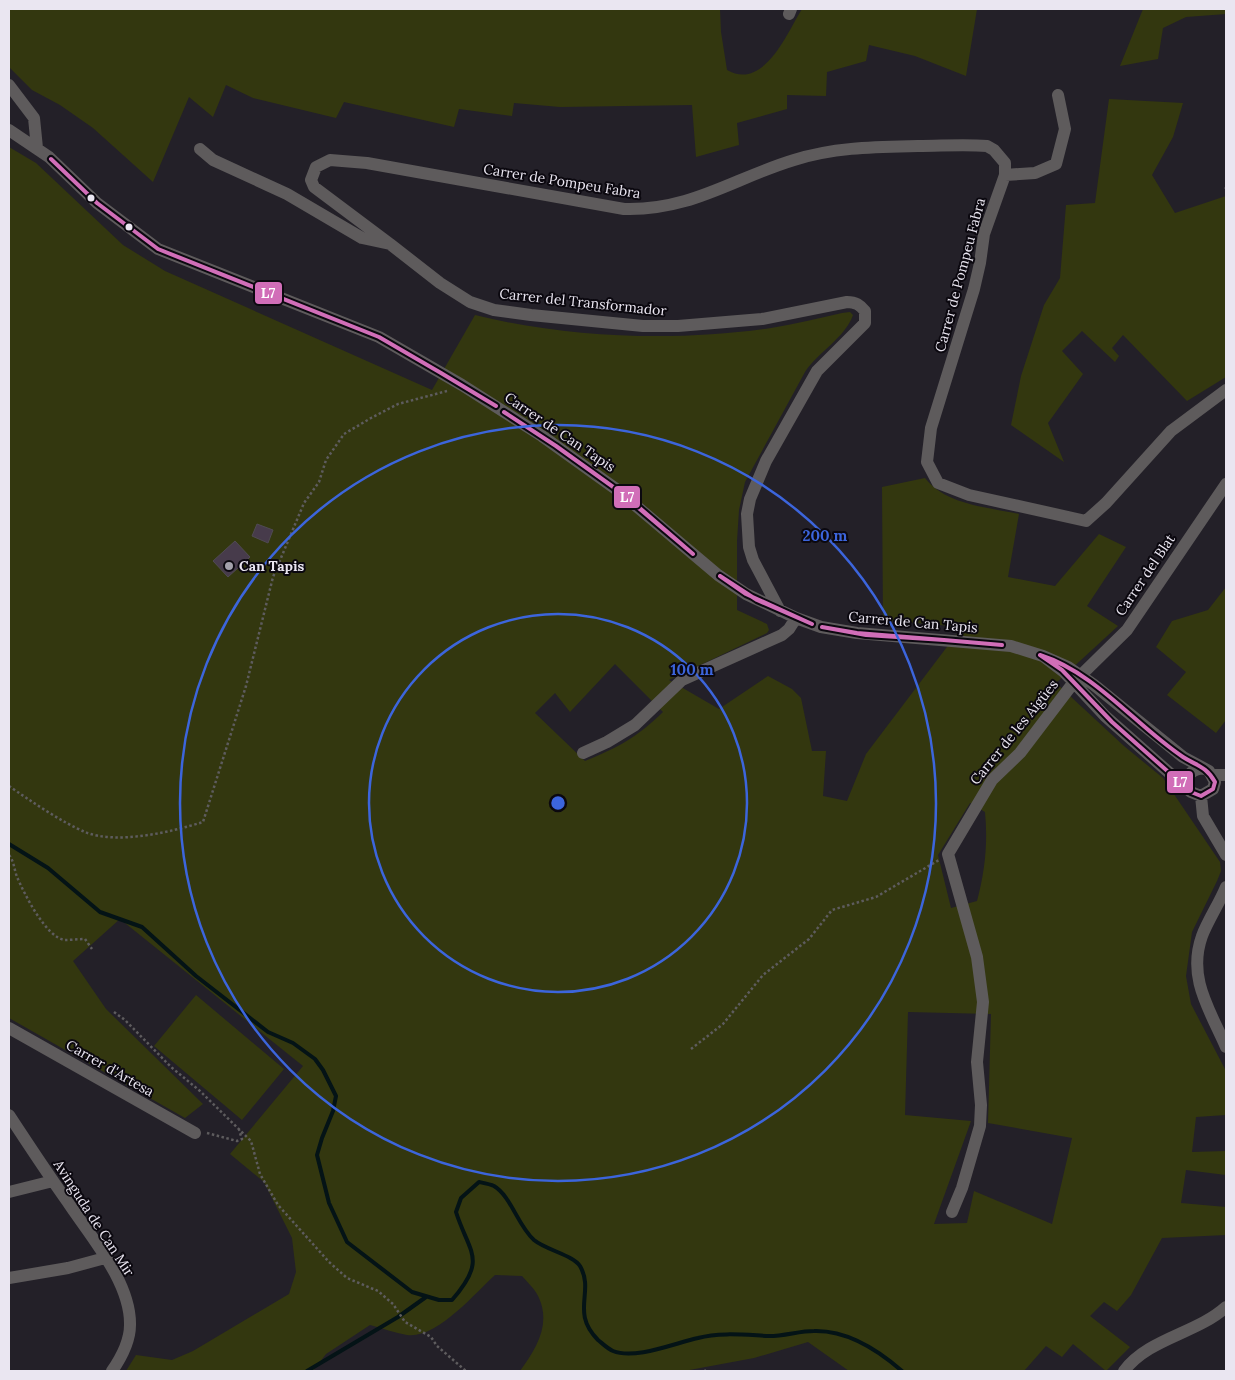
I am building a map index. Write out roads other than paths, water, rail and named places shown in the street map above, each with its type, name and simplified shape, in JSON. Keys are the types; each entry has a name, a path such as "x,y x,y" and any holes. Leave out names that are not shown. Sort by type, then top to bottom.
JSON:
{"street":[{"path":"9,85 34,118 37,148"},
{"path":"1005,175 1035,173 1056,164 1065,129 1058,95"},
{"name":"Carrer de Can Tapis","path":"9,130 37,148 76,181 97,203 158,249 379,337 462,385 542,436 616,489 718,576 746,594 780,611 821,627 856,633 1011,646 1043,656 1068,667 1078,679 1122,705 1183,757 1208,771"},
{"name":"Carrer de Pompeu Fabra","path":"390,244 314,186 311,180 316,167 322,162 330,160 367,163 614,208 642,210 665,208 710,194 793,160 826,152 874,146 987,146 994,150 1005,163 1005,175 984,234 974,289 931,428 927,462 938,484 969,495 1086,522 1106,503 1171,431 1226,390"},
{"name":"Carrer del Transformador","path":"200,149 219,163 287,194 362,238 390,244 440,283 470,302 494,310 531,316 643,326 678,326 762,319 847,302 855,302 861,306 865,311 865,322 817,371 766,462 750,499 747,514 749,547 752,560 780,611"},
{"name":"Carrer del Blat","path":"1078,679 1138,615 1183,545 1226,484"},
{"path":"583,753 607,742 635,725 682,680 782,635 787,632 796,618"},
{"path":"1078,679 1106,716 1196,795 1202,796 1213,789 1214,782 1208,771"},
{"name":"Carrer de les Aigües","path":"952,1212 962,1188 980,1126 981,1105 977,1062 983,1002 977,957 948,854 992,780 1020,753 1078,679"},
{"path":"1188,788 1187,781 1190,774 1196,769 1226,775"},
{"path":"1202,796 1203,816 1226,855"},
{"path":"1226,887 1202,935 1196,960 1198,982 1226,1047"},
{"name":"Carrer d'Artesa","path":"9,1028 195,1133"},
{"name":"Avinguda de Can Mir","path":"9,1115 105,1258 125,1295 130,1326 125,1348 112,1371"},
{"path":"9,1192 54,1181"},
{"path":"9,1278 68,1268 105,1258"},
{"path":"1124,1371 1131,1361 1160,1343 1217,1315 1226,1307"}],"waterway":[{"path":"9,844 48,868 100,912 142,927 196,976 268,1032 293,1043 315,1059 323,1070 336,1096 333,1111 317,1155 329,1203 347,1242 412,1292 439,1300 452,1300 470,1275 473,1265 472,1256 456,1212 461,1198 479,1182 492,1185 500,1191 523,1227 534,1240 577,1262 584,1275 585,1320 598,1340 613,1351 622,1353 643,1352 715,1335 769,1336 808,1331 827,1332 839,1334 862,1343 902,1371"},
{"path":"307,1371 398,1317 426,1297"}],"place":[{"name":"Can Tapis","path":"229,566"}]}
